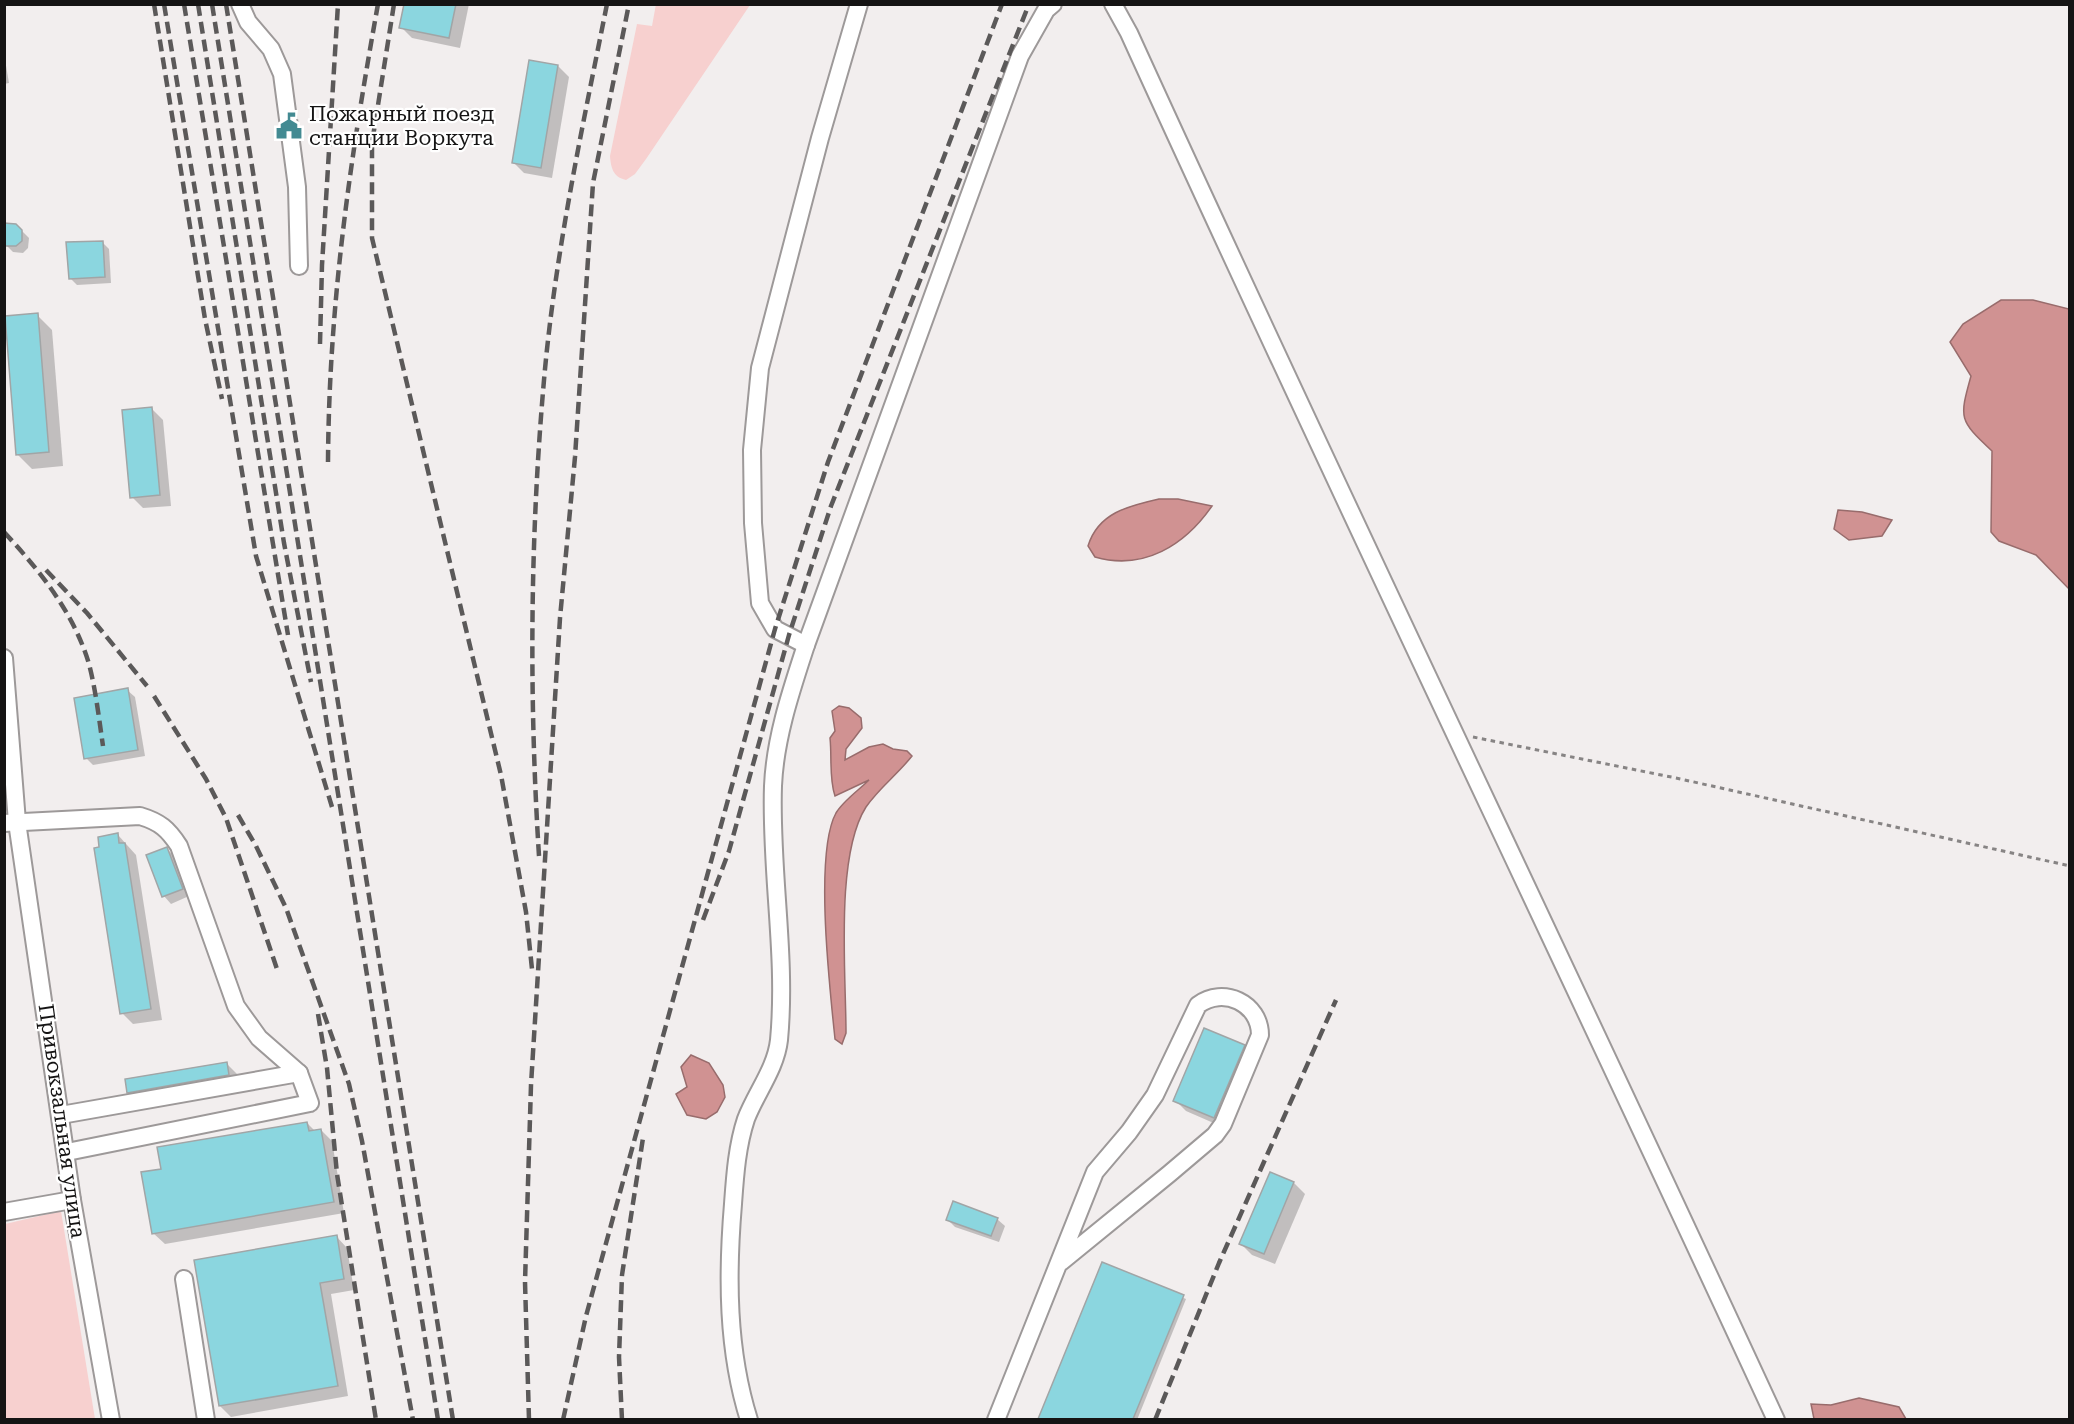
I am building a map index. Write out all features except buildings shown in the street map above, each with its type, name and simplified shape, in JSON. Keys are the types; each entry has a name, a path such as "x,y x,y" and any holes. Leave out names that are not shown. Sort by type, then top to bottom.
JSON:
{"street":[{"path":"240,4 248,22 271,49 282,74 297,187 299,266"},
{"path":"806,645 775,629 760,603 753,523 752,450 760,368 820,138 859,4"},
{"path":"749,1419 743,1401 734,1345 729,1255 735,1178 741,1143 747,1119 771,1067 778,1043 782,966 773,786 784,718 806,645 1020,56 1046,10 1053,4"},
{"path":"1113,4 1129,33 1247,292 1776,1419"},
{"name":"Привокзальная улица","path":"4,658 11,822 67,1152 72,1200 111,1419"},
{"path":"11,822 118,816 140,816 159,822 179,846 236,1006 259,1038 299,1073 310,1103 67,1152"},
{"path":"996,1419 1061,1262 1095,1172 1129,1132 1155,1095 1191,1014 1207,998 1218,995 1241,1002 1255,1013 1260,1024 1260,1035 1223,1124 1215,1135 1061,1262"},
{"path":"61,1115 299,1073"},
{"path":"4,1212 72,1200"},
{"path":"183,1279 206,1419"}],"path":[{"path":"1455,733 1676,778 2070,866"}],"shaded area":[{"path":"656,4 750,5 646,159 635,174 626,180 618,177 613,171 610,156 637,24 652,26"},
{"path":"2001,300 2033,300 2069,309 2069,589 2036,555 1999,541 1991,532 1992,451 1973,432 1965,418 1965,401 1971,376 1950,342 1963,324"},
{"path":"1159,499 1178,499 1212,506 1189,532 1162,551 1130,560 1095,557 1088,546 1099,526 1107,518 1126,508"},
{"path":"1838,510 1862,512 1892,520 1882,536 1849,540 1834,529"},
{"path":"839,706 849,708 861,718 862,728 846,749 845,760 869,747 883,744 893,749 907,751 912,756 866,807 856,828 846,884 844,948 846,1033 842,1044 835,1039 830,989 825,923 826,858 829,832 836,813 869,780 835,796 831,775 830,738 835,731 832,711"},
{"path":"691,1055 709,1063 723,1085 725,1097 717,1112 706,1119 687,1115 676,1094 687,1087 681,1067"},
{"path":"61,1211 95,1419 5,1419 5,1224"},
{"path":"1859,1398 1899,1407 1906,1419 1814,1419 1811,1404 1831,1405"}],"railway":[{"path":"154,4 205,319 222,399"},
{"path":"164,4 256,556 332,807"},
{"path":"184,4 288,635"},
{"path":"198,4 284,543 311,682"},
{"path":"212,4 438,1420"},
{"path":"226,4 453,1420"},
{"path":"320,344 322,265 338,4"},
{"path":"328,462 332,345 343,232 378,4"},
{"path":"394,4 372,143 372,238 501,775 526,912 532,969"},
{"path":"539,856 532,678 539,440 549,333 562,239 607,4"},
{"path":"529,1420 525,1282 531,1085 560,618 575,457 593,183 629,4"},
{"path":"563,1420 586,1316 775,629 828,462 1002,4"},
{"path":"703,920 729,851 789,635 831,506 1029,4"},
{"path":"4,532 43,577 65,610 83,645 91,674 103,746"},
{"path":"46,570 87,613 147,686"},
{"path":"154,696 206,779 226,818 277,969"},
{"path":"238,815 286,908 349,1084 362,1141 413,1420"},
{"path":"1155,1420 1219,1263 1336,1000"},
{"path":"318,1014 327,1068 337,1174 376,1420"},
{"path":"622,1420 619,1357 622,1275 643,1138"}],"place":[{"name":"Пожарный поезд станции Воркута","path":"289,126"}]}
